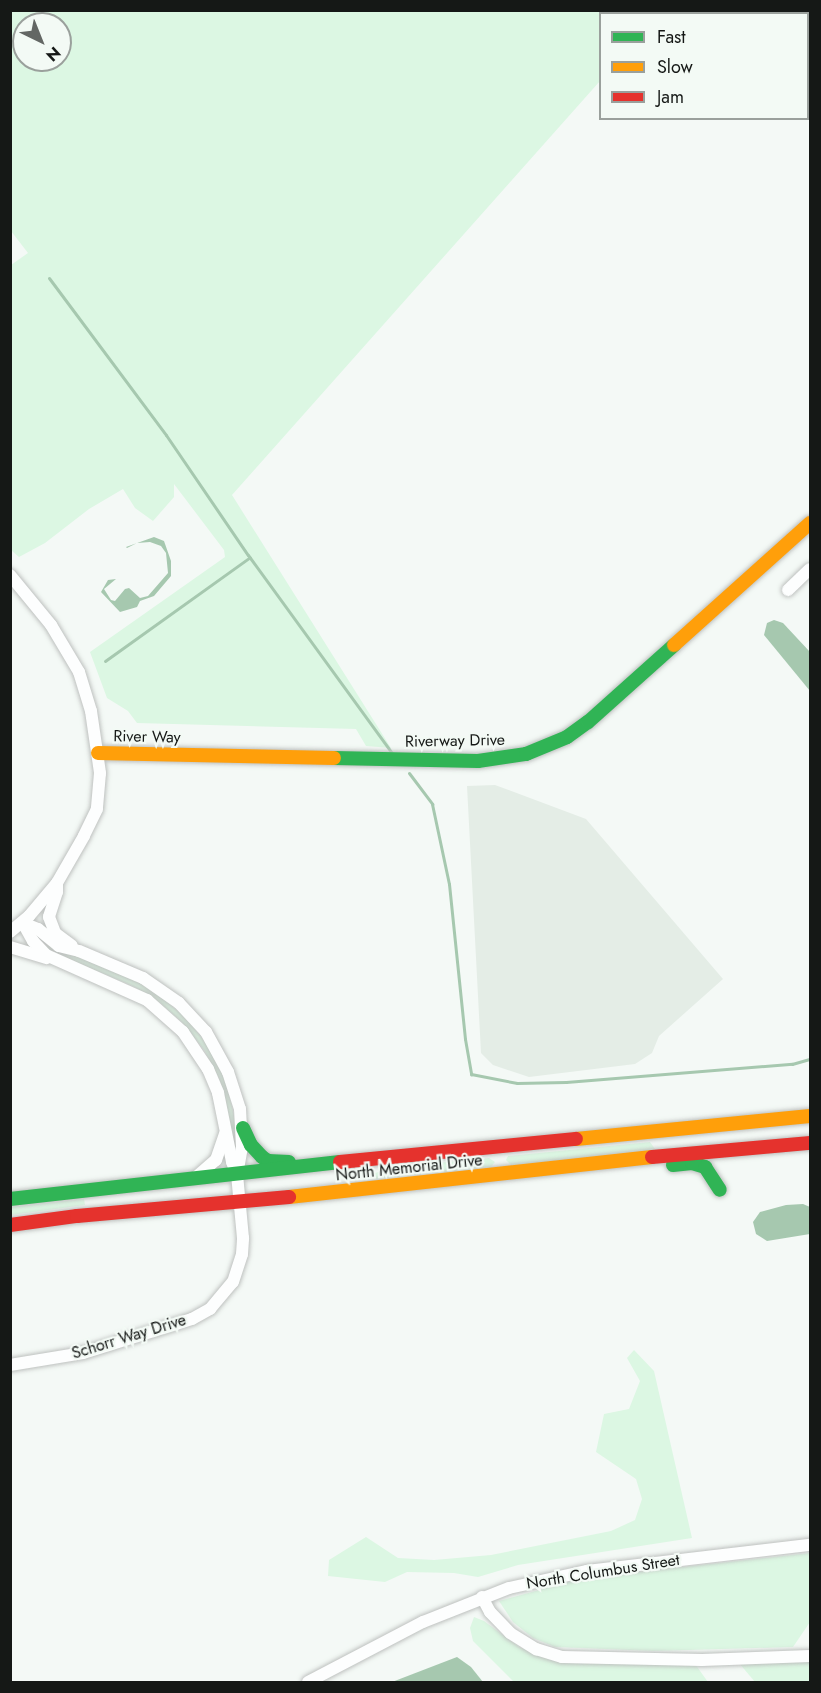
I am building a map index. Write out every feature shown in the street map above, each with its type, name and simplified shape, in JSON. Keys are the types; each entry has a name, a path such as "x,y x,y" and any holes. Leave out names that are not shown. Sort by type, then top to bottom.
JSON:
{"main road":[{"name":"Riverway Drive","path":"196,755 478,761 526,754 547,747 588,722 810,523"},
{"name":"River Way","path":"98,753 196,755"},
{"name":"North Memorial Drive","path":"10,1198 287,1170 299,1166 810,1116"},
{"path":"713,1150 718,1140 726,1136 810,1126"},
{"name":"North Memorial Drive","path":"243,1128 255,1151 268,1161 287,1162 299,1166"},
{"name":"North Memorial Drive","path":"10,1225 77,1216 239,1203 713,1150 810,1143"},
{"path":"537,1170 582,1173 692,1163 710,1171 720,1190"}],"street":[{"path":"788,590 810,570"},
{"path":"10,574 51,625 79,672 91,711 100,773 97,809 57,883 23,922 10,932"},
{"path":"57,883 57,892 50,909 51,925 63,940 79,951"},
{"path":"23,922 38,929 59,946 79,951 142,978 194,1017 219,1052 228,1072 243,1128 241,1160 237,1175"},
{"path":"23,922 39,948 55,960"},
{"path":"10,947 55,960 147,1000 176,1024 193,1044 210,1075 223,1112 225,1133 237,1175"},
{"path":"193,1180 216,1160 225,1133"},
{"name":"Schorr Way Drive","path":"10,1365 53,1359 112,1345 192,1319 210,1309 233,1282 238,1268 243,1238 237,1175"},
{"name":"North Columbus Street","path":"308,1683 423,1622 482,1597 544,1579 587,1571 810,1545"},
{"path":"482,1597 490,1612 510,1633 537,1649 562,1657 702,1660 810,1656"}],"shaded area":[{"path":"11,10 663,11 599,12 599,82 232,495 391,748 366,746 356,729 137,723 128,711 107,698 90,652 225,557 224,550 174,484 174,497 153,521 135,508 123,489 89,509 45,543 19,557 11,550 11,265 28,253 11,231"},
{"path":"154,537 164,541 171,561 171,576 154,596 140,601 137,607 120,612 101,592 108,580 116,579 104,589 111,600 115,601 125,589 129,588 140,598 148,596 168,573 166,553 161,546 150,542 137,543"},
{"path":"774,620 783,623 810,652 810,691 764,635 767,623"},
{"path":"495,785 586,819 723,979 659,1036 652,1053 635,1064 529,1077 493,1065 481,1053 467,786"},
{"path":"49,945 135,980 161,997 186,1018 210,1048 225,1077 237,1129 231,1129 219,1078 205,1051 182,1022 158,1001 133,986 45,949"},
{"path":"650,1142 655,1149 512,1166 506,1160 508,1156"},
{"path":"489,1158 495,1162 491,1167 376,1179 371,1177 372,1174 395,1167"},
{"path":"84,1199 85,1205 11,1215 11,1207"},
{"path":"803,1204 810,1207 810,1234 767,1241 756,1234 753,1222 760,1212 786,1205"},
{"path":"634,1350 654,1371 692,1538 518,1565 478,1577 454,1573 407,1572 385,1582 328,1576 329,1560 366,1537 398,1558 434,1560 491,1555 611,1531 635,1520 642,1499 636,1479 596,1452 604,1414 629,1409 640,1381 627,1358"},
{"path":"810,1553 810,1622 793,1647 654,1651 555,1647 533,1638 513,1622 499,1601 583,1578"},
{"path":"474,1617 484,1621 519,1647 545,1658 695,1664 708,1682 514,1682 473,1641 470,1628"},
{"path":"457,1657 471,1667 483,1682 392,1682"},
{"path":"810,1661 810,1682 755,1682 739,1663"}],"waterway":[{"path":"49,278 166,435 248,555 392,753"},
{"path":"105,661 250,557"},
{"path":"409,773 432,804 449,884 465,1039 471,1074 517,1083 566,1082 792,1064 810,1059"}],"traffic: fast":[{"path":"334,758 478,761 526,754 567,737 588,722 674,645"},
{"path":"243,1128 251,1145 262,1157 268,1161 289,1162"},
{"path":"10,1199 340,1162"},
{"path":"673,1165 692,1163 705,1167 720,1190"}],"traffic: slow":[{"path":"674,645 810,523"},
{"path":"98,753 334,758"},
{"path":"576,1139 810,1116"},
{"path":"289,1197 652,1157"}],"traffic: jam":[{"path":"340,1162 576,1139"},
{"path":"652,1157 810,1143"},
{"path":"10,1225 77,1216 289,1197"}]}
